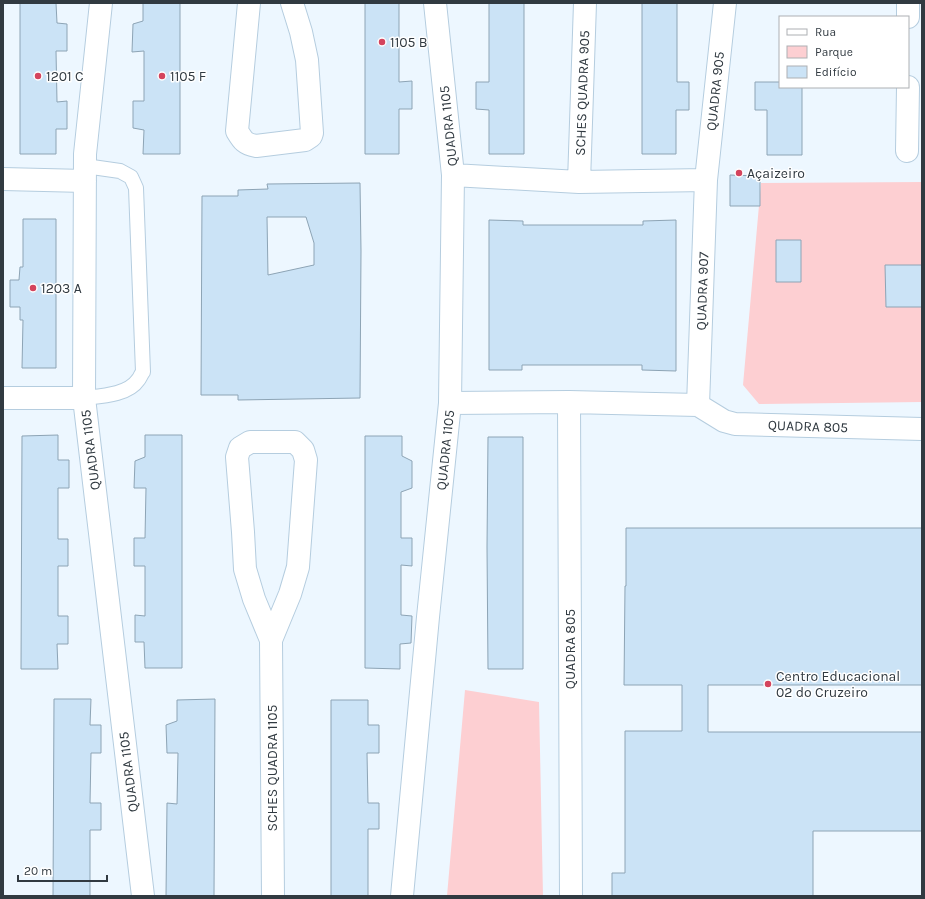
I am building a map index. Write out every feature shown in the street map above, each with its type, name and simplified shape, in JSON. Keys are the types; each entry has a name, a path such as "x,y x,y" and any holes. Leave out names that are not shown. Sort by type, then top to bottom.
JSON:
{"street":[{"name":"QUADRA 1105","path":"102,3 84,154 84,398 143,896"},
{"path":"249,3 237,131 244,142 256,146 305,140 312,134 307,60 301,32 292,3"},
{"name":"QUADRA 1105","path":"402,896 450,403 454,175 436,3"},
{"name":"SCHES QUADRA 905","path":"579,182 585,3"},
{"name":"QUADRA 905","path":"706,180 724,3"},
{"path":"908,3 908,16"},
{"path":"907,151 908,88"},
{"path":"3,180 85,173"},
{"path":"454,175 579,182 706,180"},
{"name":"QUADRA 907","path":"698,405 706,180"},
{"path":"3,398 84,398"},
{"path":"450,403 569,402 698,405"},
{"name":"QUADRA 805","path":"569,402 571,896"},
{"name":"QUADRA 805","path":"698,405 724,421 735,424 922,429"},
{"name":"SCHES QUADRA 1105","path":"271,640 290,594 298,567 306,460 303,450 295,442 250,442 240,448 237,457 245,569 254,599 271,640 273,896"}],"lane":[{"path":"84,398 120,392 132,387 139,380 143,372 136,188 131,176 120,171 85,173"}],"green space":[{"path":"922,182 922,402 759,404 743,385 761,183"},
{"path":"465,690 539,702 543,896 447,896"}],"building":[{"name":"1201 C","path":"20,3 56,3 57,23 67,24 67,51 56,51 57,102 67,101 67,129 56,129 56,154 20,154"},
{"name":"1105 F","path":"143,3 180,3 180,154 143,154 144,130 133,128 133,101 144,101 144,51 132,52 133,24 143,21"},
{"name":"1105 B","path":"365,3 399,3 399,82 412,81 412,109 399,109 399,154 365,154"},
{"path":"489,3 524,3 524,154 489,154 489,110 476,109 476,82 489,82"},
{"path":"642,3 677,3 677,82 689,82 689,110 676,110 676,154 642,154"},
{"path":"755,82 779,82 779,88 802,88 802,155 767,155 767,110 755,110"},
{"path":"730,175 760,176 760,206 730,206"},
{"path":"360,183 360,398 238,400 238,395 201,395 202,196 238,196 238,190 268,189 267,184","holes":["267,217 306,217 314,243 314,265 268,275"]},
{"name":"1203 A","path":"23,219 56,219 56,368 22,368 23,320 20,320 20,307 10,307 10,280 19,280 20,267 23,267"},
{"path":"489,220 523,221 523,225 643,225 643,221 676,220 676,371 642,370 642,365 522,365 522,370 489,370"},
{"path":"776,240 801,240 801,282 776,282"},
{"path":"885,265 922,265 922,307 886,307"},
{"path":"58,435 58,460 69,460 69,488 58,488 58,539 68,539 68,566 58,566 58,616 68,616 68,644 57,644 58,669 21,669 22,436"},
{"path":"145,435 182,435 182,668 145,668 144,642 135,642 135,615 145,616 145,566 134,566 134,538 145,538 146,488 134,488 135,461 145,457"},
{"path":"365,436 402,436 402,456 412,461 412,488 401,492 401,538 412,538 412,566 401,565 401,615 412,616 411,643 400,644 400,669 365,668"},
{"path":"488,437 523,437 523,669 488,669"},
{"name":"Centro Educacional 02 do Cruzeiro","path":"626,528 922,528 922,685 708,685 708,732 922,732 922,831 813,831 813,896 612,896 612,873 625,873 625,731 682,731 682,685 624,685"},
{"path":"54,699 91,699 90,725 101,725 101,753 91,753 90,803 101,803 101,830 90,830 90,896 53,896"},
{"path":"215,699 214,896 166,896 167,803 177,804 178,753 167,753 166,725 177,721 177,700"},
{"path":"331,700 368,700 368,725 379,725 379,753 367,753 368,803 379,803 379,829 368,829 368,896 331,896"}],"place":[{"name":"1105 B","path":"382,42"},
{"name":"1201 C","path":"38,76"},
{"name":"1105 F","path":"162,76"},
{"name":"Açaizeiro","path":"739,173"},
{"name":"1203 A","path":"33,288"},
{"name":"Centro Educacional 02 do Cruzeiro","path":"768,684"}]}
